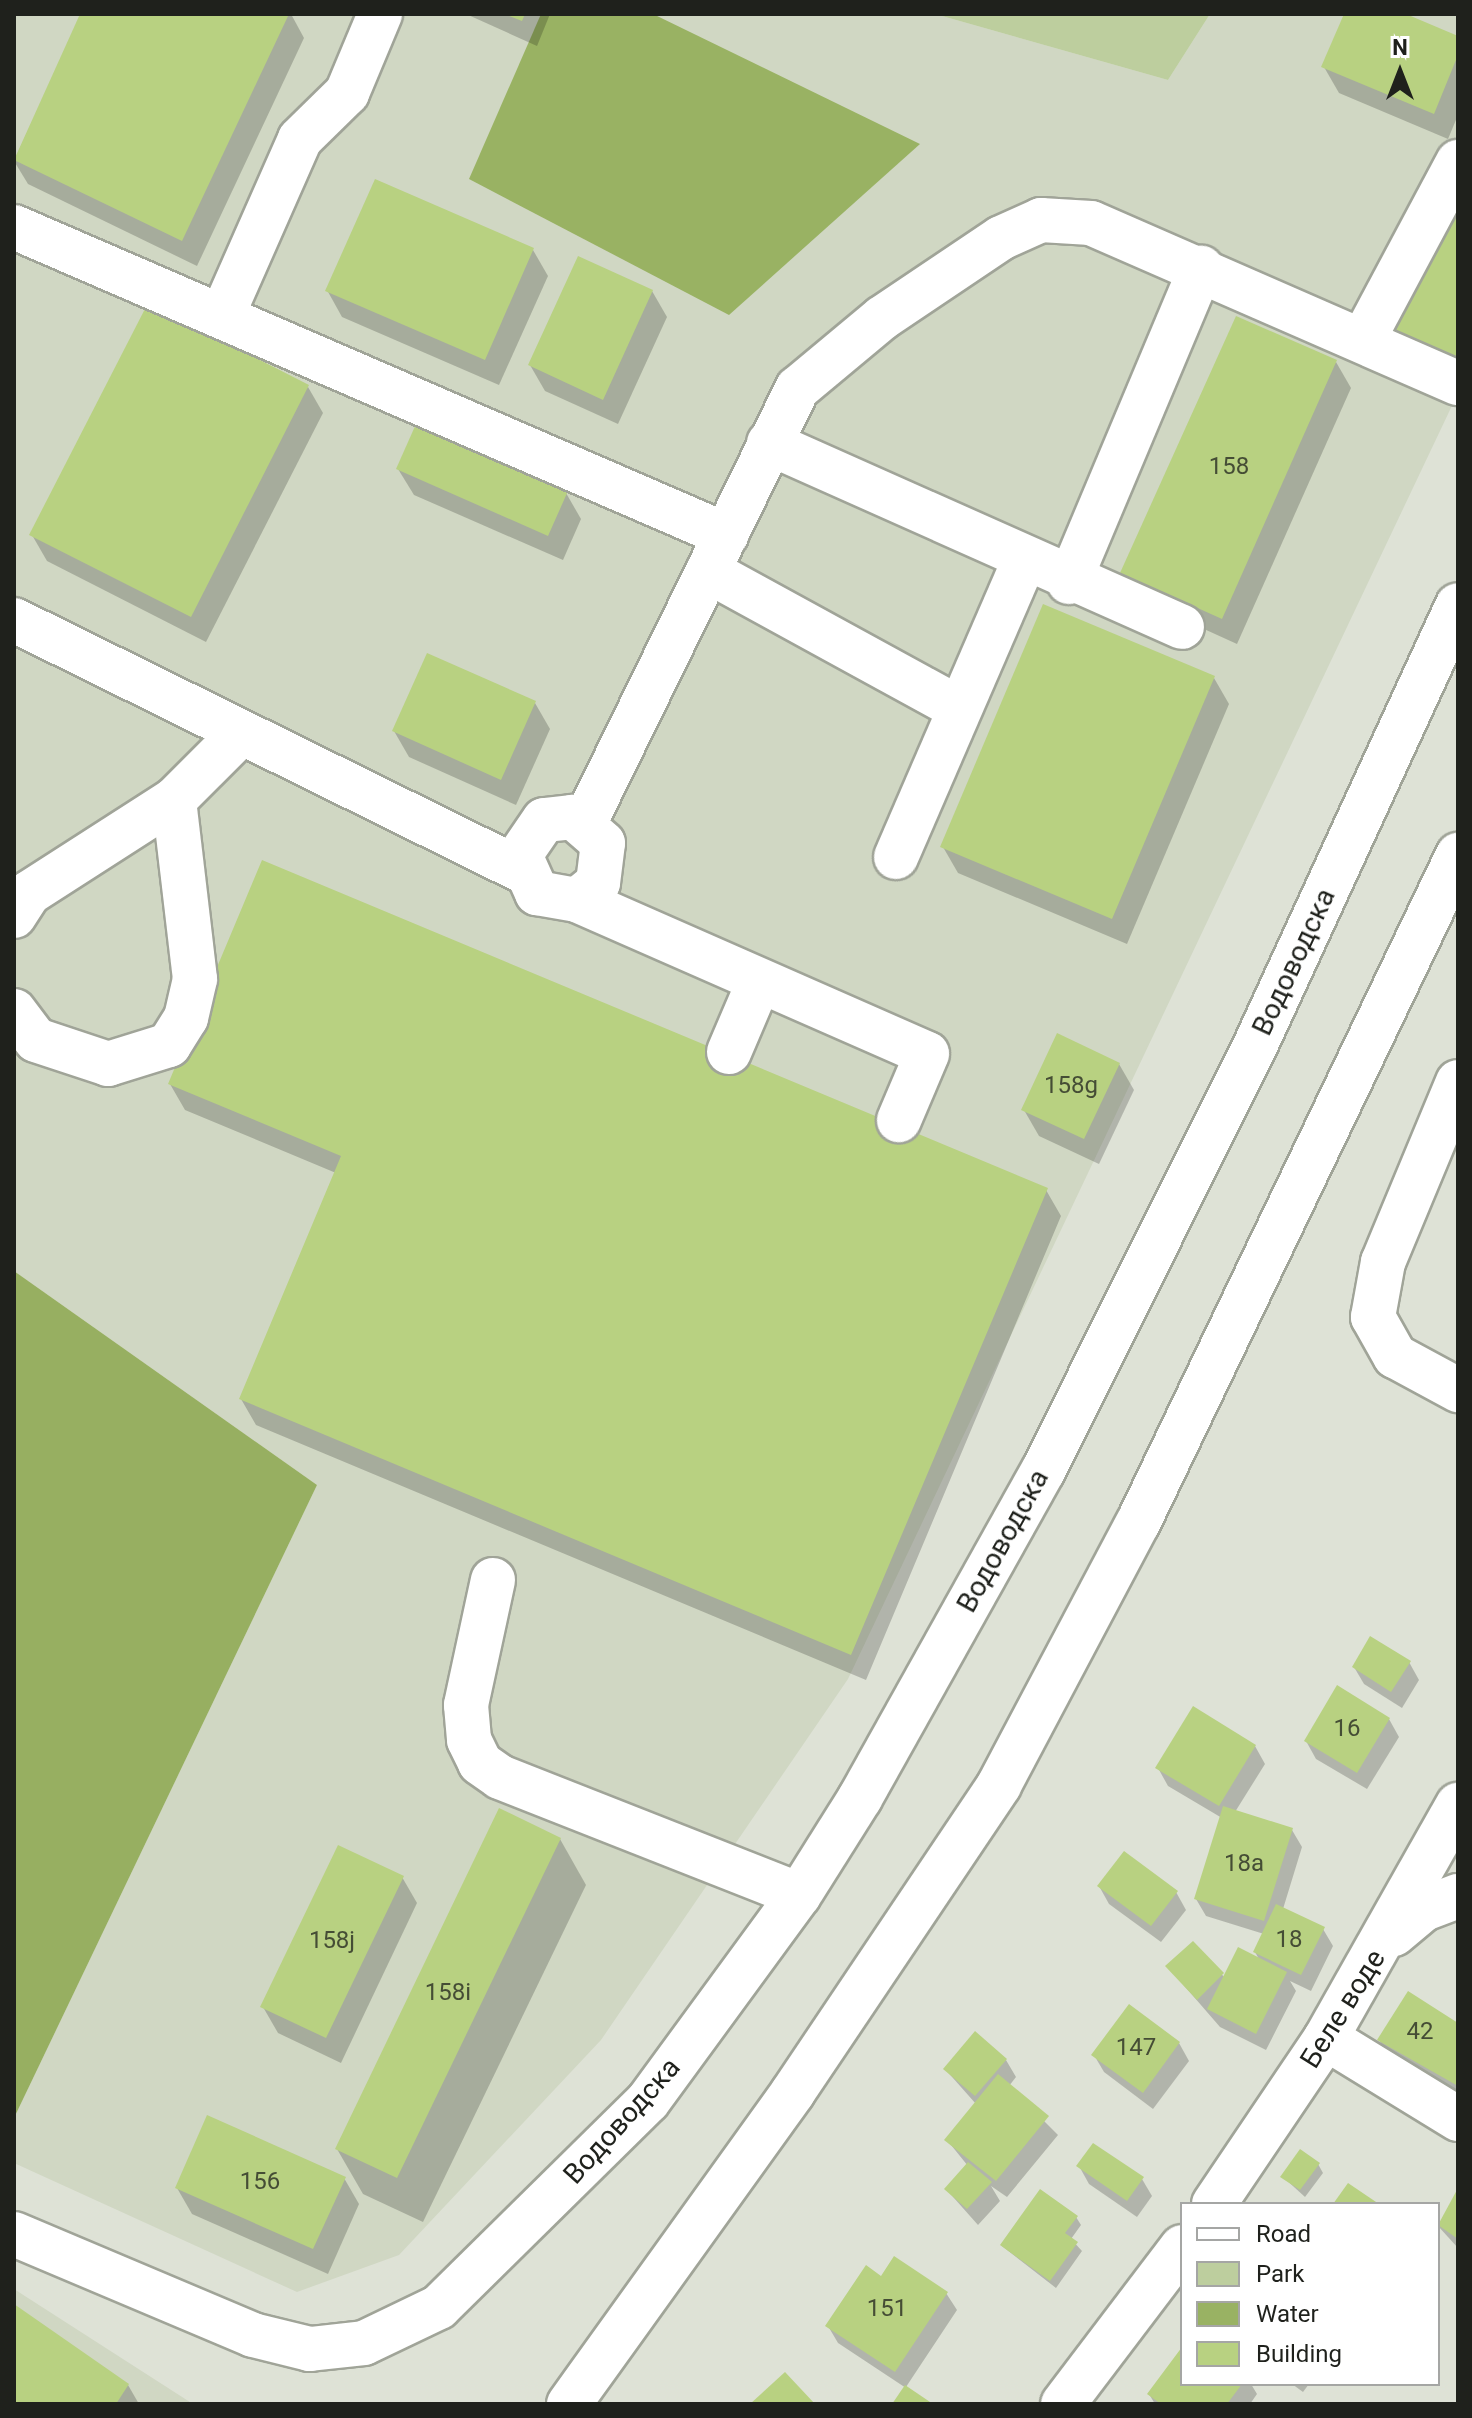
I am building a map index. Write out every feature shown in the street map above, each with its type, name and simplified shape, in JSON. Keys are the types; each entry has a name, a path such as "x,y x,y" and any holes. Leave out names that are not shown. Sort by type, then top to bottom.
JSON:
{"street":[{"path":"222,316 300,139 347,93 380,14"},
{"path":"1363,340 1458,162"},
{"path":"585,822 798,388 882,318 1001,238 1041,220 1091,223 1201,268 1458,383"},
{"path":"14,227 222,316 717,553 958,708"},
{"path":"1069,582 1201,268"},
{"path":"769,443 1069,582 1182,627"},
{"path":"896,857 1024,561"},
{"name":"Водоводска","path":"14,2234 253,2335 310,2349 364,2343 439,2307 648,2101 799,1895 1043,1471 1255,1046 1458,605"},
{"path":"14,620 238,736 521,870 549,900 577,900 758,984 927,1054 899,1120"},
{"path":"14,916 29,893 174,800 238,736"},
{"path":"14,1011 36,1040 108,1064 169,1045 195,979 174,800"},
{"path":"521,870 523,841 544,820 585,822"},
{"path":"577,900 598,883 606,857 585,822"},
{"path":"569,2404 793,2092 999,1785 1138,1523 1458,855"},
{"path":"729,1052 758,984"},
{"path":"1458,1082 1383,1262 1373,1317 1395,1356 1458,1390"},
{"path":"493,1580 466,1705 480,1763 500,1777 799,1895"},
{"name":"Беле воде","path":"1215,2202 1326,2038 1383,1944 1458,1805"},
{"path":"1383,1944 1424,1909 1458,1896"},
{"path":"1326,2038 1458,2119"},
{"path":"1063,2404 1180,2250"}],"shaded area":[{"path":"14,14 935,14 1168,80 1210,14 1458,14 1458,393 848,1679 601,2040 399,2255 297,2292 14,2163 14,2118 317,1485 14,1271"},
{"path":"14,1271 317,1485 14,2118"},
{"path":"14,2289 193,2404 14,2404"}],"green space":[{"path":"935,14 1210,14 1168,80"}],"water":[{"path":"541,14 653,14 920,144 729,315 469,179"}],"building":[{"path":"80,14 289,14 182,241 14,160"},
{"path":"504,14 525,14 522,21"},
{"path":"1344,14 1406,14 1458,36 1458,55 1434,114 1321,67"},
{"path":"375,179 534,248 485,360 325,291"},
{"path":"1458,205 1458,361 1389,337"},
{"path":"578,256 653,290 603,400 528,365"},
{"path":"148,303 309,385 191,617 29,535"},
{"path":"1236,316 1337,360 1222,619 1120,573"},
{"path":"416,424 568,491 548,536 396,469"},
{"path":"1043,604 1215,676 1112,919 940,847"},
{"path":"427,653 536,701 501,780 392,731"},
{"path":"262,860 1048,1188 851,1655 239,1399 341,1156 168,1084"},
{"path":"1057,1033 1120,1063 1084,1139 1021,1110"},
{"path":"1370,1636 1411,1661 1391,1692 1352,1667"},
{"path":"1337,1685 1390,1718 1357,1773 1304,1741"},
{"path":"1193,1706 1256,1745 1219,1806 1155,1768"},
{"path":"1223,1806 1293,1828 1264,1921 1194,1899"},
{"path":"499,1808 561,1838 397,2178 335,2149"},
{"path":"338,1845 404,1876 326,2038 260,2007"},
{"path":"1124,1851 1178,1891 1151,1926 1097,1886"},
{"path":"1276,1904 1325,1927 1301,1975 1253,1952"},
{"path":"1193,1941 1224,1973 1197,2000 1165,1966"},
{"path":"1238,1947 1287,1972 1256,2034 1207,2009"},
{"path":"1408,1991 1458,2023 1458,2086 1377,2040"},
{"path":"1129,2004 1180,2042 1143,2093 1091,2055"},
{"path":"975,2031 1007,2059 975,2096 943,2069"},
{"path":"998,2074 1049,2116 996,2181 944,2140"},
{"path":"207,2115 346,2177 313,2249 175,2188"},
{"path":"1093,2143 1144,2177 1127,2201 1076,2166"},
{"path":"1300,2149 1320,2163 1300,2190 1280,2177"},
{"path":"968,2162 992,2182 967,2209 944,2189"},
{"path":"1348,2183 1376,2202 1334,2202"},
{"path":"1458,2188 1458,2239 1440,2226"},
{"path":"1040,2189 1078,2216 1065,2233 1078,2242 1050,2281 1000,2245"},
{"path":"894,2256 948,2292 895,2372 825,2326 866,2265 881,2276"},
{"path":"14,2304 129,2384 116,2404 14,2404"},
{"path":"1180,2350 1180,2386 1240,2386 1227,2404 1161,2404 1147,2394"},
{"path":"785,2372 815,2404 750,2404"},
{"path":"905,2385 933,2404 892,2404"}]}
